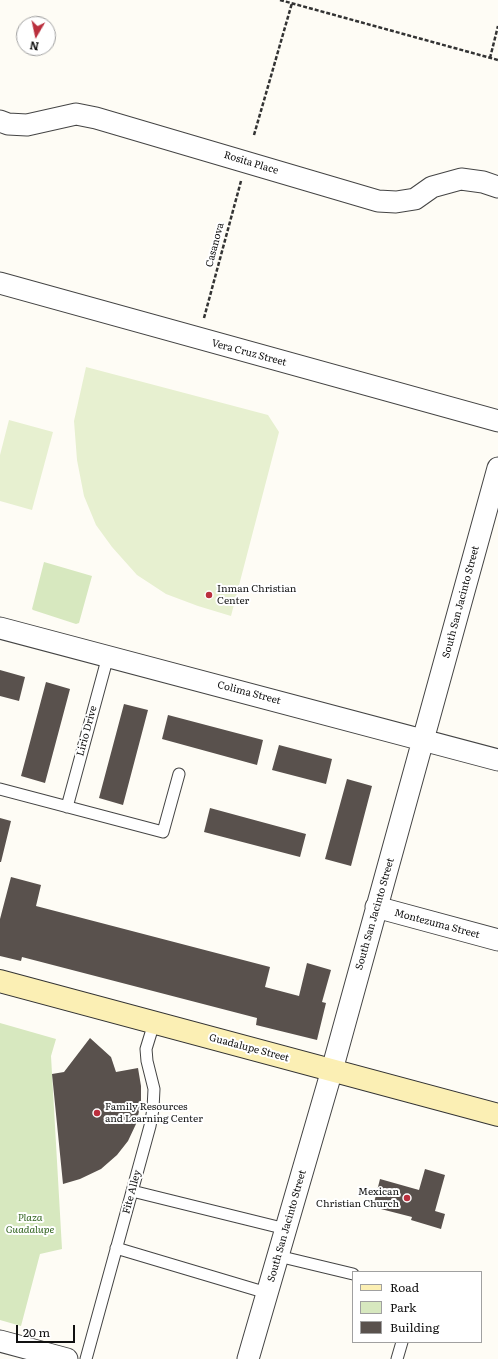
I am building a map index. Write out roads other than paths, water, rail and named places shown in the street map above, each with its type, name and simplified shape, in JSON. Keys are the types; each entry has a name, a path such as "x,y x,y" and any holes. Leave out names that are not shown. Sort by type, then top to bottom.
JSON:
{"main road":[{"name":"Guadalupe Street","path":"0,981 498,1115"}],"street":[{"name":"Rosita Place","path":"0,121 8,124 26,125 76,114 96,118 378,201 396,202 415,199 432,187 461,179 483,182 498,187"},
{"name":"Vera Cruz Street","path":"0,283 498,422"},
{"name":"South San Jacinto Street","path":"248,1359 332,1070 498,468"},
{"name":"Colima Street","path":"0,628 498,760"},
{"name":"Montezuma Street","path":"376,907 498,940"},
{"path":"0,1341 67,1359"}],"lane":[{"name":"Lirio Drive","path":"67,807 108,656"},
{"path":"0,789 163,832 179,774"},
{"name":"Fite Alley","path":"86,1359 150,1126 154,1089 147,1061 146,1049 154,1023"},
{"path":"132,1191 286,1229"},
{"path":"116,1248 267,1293"},
{"path":"278,1256 352,1274"},
{"path":"397,1359 402,1343"}],"place":[{"name":"Inman Christian Center","path":"209,595"},
{"name":"Family Resources and Learning Center","path":"97,1113"},
{"name":"Mexican Christian Church","path":"407,1198"}],"park label":[{"name":"Plaza Guadalupe","path":"30,1224"}]}
